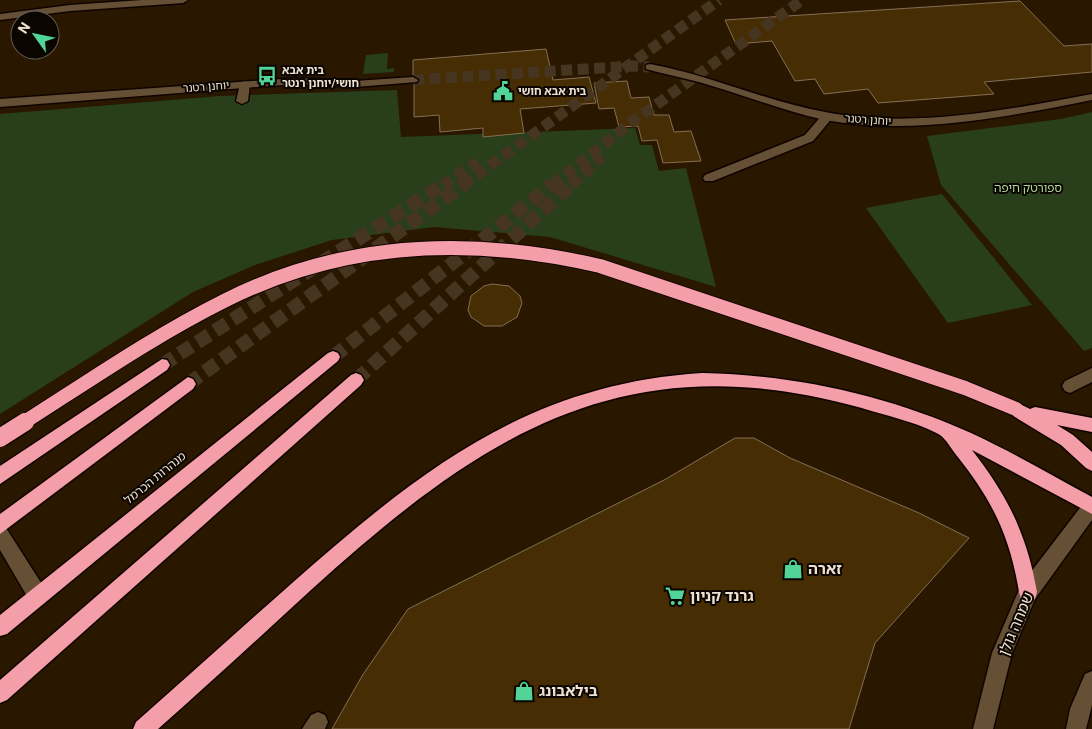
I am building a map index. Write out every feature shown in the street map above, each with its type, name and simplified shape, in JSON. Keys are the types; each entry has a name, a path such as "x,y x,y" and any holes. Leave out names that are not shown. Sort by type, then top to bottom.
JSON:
{"highway":[{"path":"0,438 168,330 227,299 277,279 332,262 402,249 517,249 565,256 600,266 965,388 1016,409 1059,435 1092,463"},
{"name":"מנהרות הכרמל","path":"0,627 333,357"},
{"path":"0,476 162,365"},
{"path":"0,693 356,380"},
{"path":"143,729 347,545 405,497 457,461 531,420 608,393 669,382 712,381 778,384 818,391 946,430 1092,506"},
{"path":"0,525 188,384"},
{"path":"1016,409 1092,425"},
{"path":"946,430 979,470 1003,506 1018,541 1028,592"}],"street":[{"path":"0,17 70,8 183,0"},
{"name":"יוחנן רטנר","path":"650,67 691,75 766,101 827,117 885,123 947,118 1092,97"},
{"name":"יוחנן רטנר","path":"0,103 296,81 355,84 413,80"},
{"path":"242,101 245,84"},
{"path":"709,178 809,138 827,117"},
{"path":"1070,386 1092,376"},
{"name":"שמחה גולן","path":"983,729 1002,653 1028,592 1092,506"},
{"path":"0,534 38,596"},
{"path":"1076,729 1080,710 1092,681"}],"green space":[{"path":"388,53 387,69 394,68 394,72 363,74 366,55"},
{"path":"397,90 401,137 635,128 640,145 652,145 659,171 686,168 716,287 550,237 434,227 332,240 255,265 193,292 0,414 0,114 220,96"},
{"name":"ספורטק חיפה","path":"1092,112 1092,348 1084,351 941,185 927,136 1061,119"},
{"path":"942,194 1032,305 948,323 866,208"}],"building":[{"path":"1020,1 1064,46 1092,44 1092,72 984,82 994,94 878,103 868,89 824,94 815,79 795,81 772,41 736,44 725,20"},
{"name":"בית אבא חושי","path":"546,49 553,80 589,77 596,103 520,109 524,133 483,137 483,128 440,132 439,115 414,117 414,84 419,83 420,79 413,75 413,60"},
{"path":"627,81 631,98 649,97 654,115 669,115 674,132 691,131 701,161 663,163 657,140 642,141 638,126 619,127 614,108 599,109 594,83"},
{"path":"492,284 509,286 520,296 522,303 517,317 502,326 484,326 471,317 468,310 471,296 484,286"},
{"name":"גרנד קניון","path":"735,438 754,438 790,458 919,513 969,538 875,643 849,729 332,729 362,676 408,609 666,479"}],"tunnel":[{"path":"463,185 719,0"},
{"path":"552,185 632,122 802,0"},
{"path":"413,80 632,66 650,67"},
{"path":"571,185 602,157"},
{"path":"442,185 478,162"},
{"path":"162,365 444,184"},
{"path":"188,384 465,184"},
{"path":"333,357 553,184"},
{"path":"356,380 572,184"}],"place":[{"name":"בית אבא חושי/יוחנן רנטר","path":"267,76"},
{"name":"בית אבא חושי","path":"503,91"},
{"name":"זארה","path":"793,569"},
{"name":"גרנד קניון","path":"675,596"},
{"name":"בילאבונג","path":"524,691"}]}
